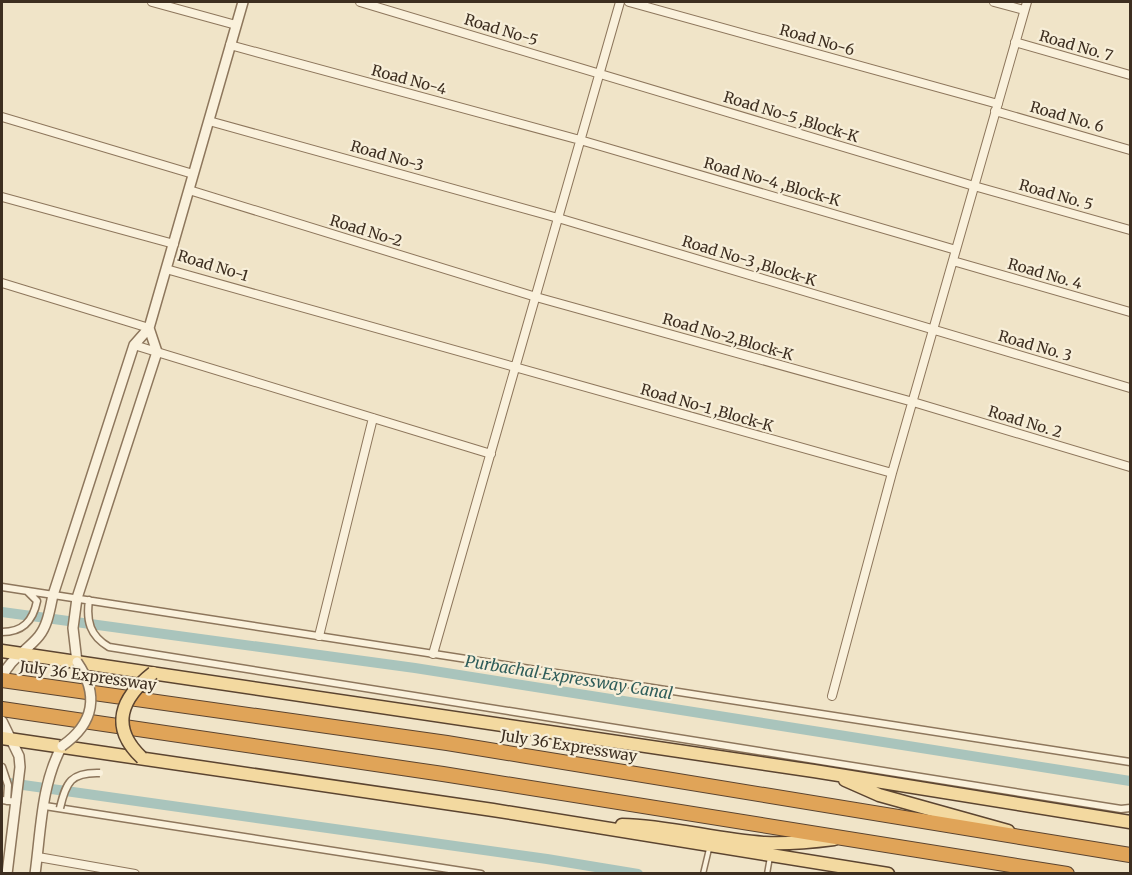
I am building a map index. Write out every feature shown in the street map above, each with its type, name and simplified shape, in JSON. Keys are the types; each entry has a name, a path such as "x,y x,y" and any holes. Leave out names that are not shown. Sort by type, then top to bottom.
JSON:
{"highway":[{"name":"July 36 Expressway","path":"2,679 447,743 1131,855"},
{"path":"2,710 443,774 1066,873"}],"main road":[{"path":"2,651 833,774 1131,822"},
{"path":"142,758 131,748 125,738 122,716 133,690 153,673"},
{"path":"7,738 262,775 888,873"},
{"path":"833,774 879,795 984,823 1039,841"},
{"path":"609,829 622,825 645,825 764,843 803,843 844,838"}],"street":[{"path":"152,2 236,26"},
{"name":"Road No-1","path":"243,2 166,269 515,368"},
{"name":"Road No-5","path":"360,2 600,74"},
{"path":"433,654 620,2"},
{"name":"Road No-6","path":"629,2 996,107"},
{"path":"994,2 1024,10"},
{"path":"832,696 892,473 1027,2"},
{"name":"Road No. 7","path":"1015,42 1131,75"},
{"name":"Road No-4","path":"230,45 580,141"},
{"name":"Road No-5 ,Block-K","path":"600,74 974,186"},
{"name":"Road No. 6","path":"996,107 1131,150"},
{"path":"2,117 193,174"},
{"name":"Road No-3","path":"208,121 558,218"},
{"name":"Road No-4 ,Block-K","path":"580,141 956,250"},
{"name":"Road No. 5","path":"974,186 1131,230"},
{"name":"Road No-2","path":"189,190 536,297"},
{"path":"2,197 174,244"},
{"name":"Road No-3 ,Block-K","path":"558,218 933,330"},
{"name":"Road No. 4","path":"953,261 1131,312"},
{"path":"2,679 12,660 40,635 46,623 134,345 150,328 166,269"},
{"path":"2,283 150,328"},
{"name":"Road No-2,Block-K","path":"536,297 913,402"},
{"path":"35,873 50,773 62,747 80,730 89,714 88,680 77,662 73,628 77,598 157,352 150,328"},
{"name":"Road No. 3","path":"933,330 1131,388"},
{"path":"134,345 490,454"},
{"name":"Road No-1 ,Block-K","path":"515,368 892,473"},
{"name":"Road No. 2","path":"913,402 1131,467"},
{"path":"319,636 373,418"},
{"path":"2,587 1131,762"},
{"path":"2,632 14,631 30,621 37,601 27,591"},
{"path":"89,600 88,620 92,632 100,642 109,647 1121,809 1131,808"},
{"path":"2,722 7,738 19,756 19,783 8,801"},
{"path":"2,767 8,785 7,873"},
{"path":"60,808 63,794 72,779 82,772 100,772"},
{"path":"45,806 481,873"},
{"path":"1111,819 1131,814"},
{"path":"38,857 135,873"}],"lane":[{"path":"703,873 710,845"},
{"path":"767,873 771,855"}],"waterway":[{"name":"Purbachal Expressway Canal","path":"2,612 415,668 1130,781"},
{"name":"Purbachal Expressway Canal","path":"2,782 547,859 638,874"}]}
